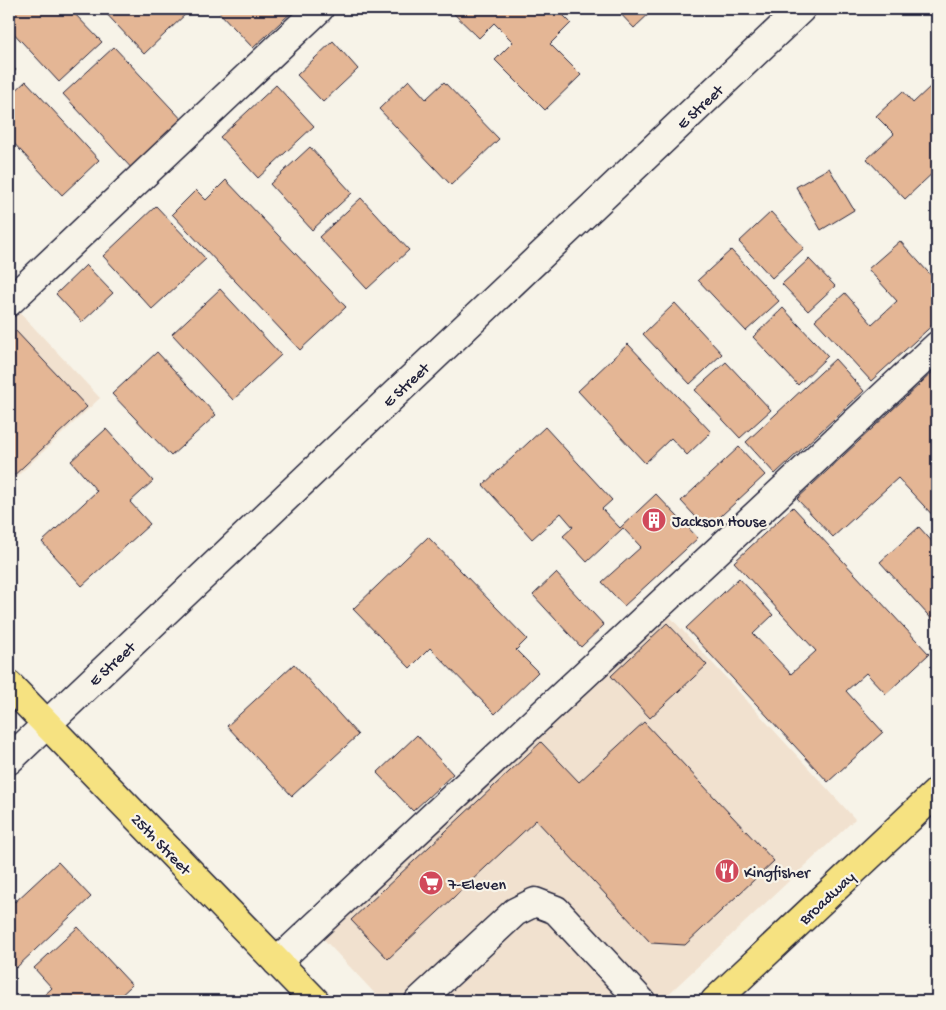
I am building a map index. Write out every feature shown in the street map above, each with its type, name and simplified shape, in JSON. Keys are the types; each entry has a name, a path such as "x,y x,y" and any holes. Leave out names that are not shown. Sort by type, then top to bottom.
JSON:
{"main road":[{"name":"25th Street","path":"9,685 315,1001"},
{"name":"Broadway","path":"716,1001 937,792"}],"street":[{"path":"9,302 319,9"},
{"name":"E Street","path":"9,760 801,9"},
{"path":"277,962 937,346"},
{"path":"418,1001 515,912 535,902 556,910 641,1001"}],"shaded area":[{"path":"9,301 100,398 9,484"},
{"path":"663,609 855,819 661,1001 382,1001 317,932"}],"building":[{"path":"9,9 70,9 102,42 59,82 9,28"},
{"path":"102,9 191,9 144,54"},
{"path":"221,9 295,9 253,48 218,11"},
{"path":"449,9 557,9 571,23 550,44 581,75 545,110 495,60 513,42 494,23 479,38"},
{"path":"616,9 654,9 634,28"},
{"path":"333,41 358,69 323,102 297,75"},
{"path":"114,47 186,124 135,172 63,94"},
{"path":"9,63 16,70 9,76"},
{"path":"409,80 426,99 444,82 499,139 451,185 379,109"},
{"path":"26,81 99,160 62,195 9,138 9,97"},
{"path":"276,85 314,126 258,178 220,137"},
{"path":"931,86 937,92 937,169 905,199 867,159 894,134 876,116 903,91 913,103"},
{"path":"310,147 352,193 312,230 270,184"},
{"path":"829,168 854,210 821,230 796,187"},
{"path":"226,180 346,307 300,350 172,214 196,190 206,200"},
{"path":"361,198 409,250 367,289 319,237"},
{"path":"156,206 206,259 152,309 103,256"},
{"path":"771,212 804,248 772,278 739,242"},
{"path":"900,241 937,282 937,321 871,381 815,320 845,293 872,324 897,301 868,269"},
{"path":"731,250 779,301 746,331 698,280"},
{"path":"809,259 835,286 808,311 782,284"},
{"path":"86,265 113,293 82,322 56,294"},
{"path":"220,289 281,355 233,400 172,334"},
{"path":"675,303 722,354 690,384 643,334"},
{"path":"783,308 828,356 798,385 753,337"},
{"path":"15,330 87,407 9,480 9,418 13,414 9,409 9,336"},
{"path":"628,344 711,432 687,455 671,438 645,463 578,391"},
{"path":"157,352 216,415 171,456 112,394"},
{"path":"835,359 864,391 775,474 746,442"},
{"path":"726,362 771,410 740,438 695,390"},
{"path":"937,368 937,421 933,425 937,430 937,520 898,478 833,537 797,499"},
{"name":"Jackson House","path":"545,427 612,500 602,509 620,528 656,494 698,538 624,606 602,582 641,547 623,528 587,562 563,536 573,527 561,513 532,539 483,485"},
{"path":"106,429 153,481 130,502 150,524 82,586 42,542 97,491 71,461"},
{"path":"739,447 765,475 707,529 681,501"},
{"path":"793,507 929,654 886,694 866,673 846,691 883,732 828,782 686,628 739,578 773,615 753,634 791,674 816,651 734,562"},
{"path":"919,527 937,547 937,625 880,562"},
{"path":"428,537 527,639 516,650 538,672 495,714 430,648 410,668 353,609"},
{"path":"556,573 604,625 581,647 533,595"},
{"path":"667,623 707,665 650,718 611,676"},
{"path":"294,664 358,735 292,796 227,726"},
{"path":"644,722 774,861 685,945 651,943 536,820 388,959 351,920 541,742 579,782"},
{"path":"417,735 453,774 413,811 377,773"},
{"path":"58,862 91,897 16,968 9,960 9,895 15,902"},
{"path":"78,927 132,985 115,1001 38,1001 52,988 34,968"}],"place":[{"name":"Jackson House","path":"654,520"},
{"name":"Kingfisher","path":"727,871"},
{"name":"7-Eleven","path":"431,883"}]}
